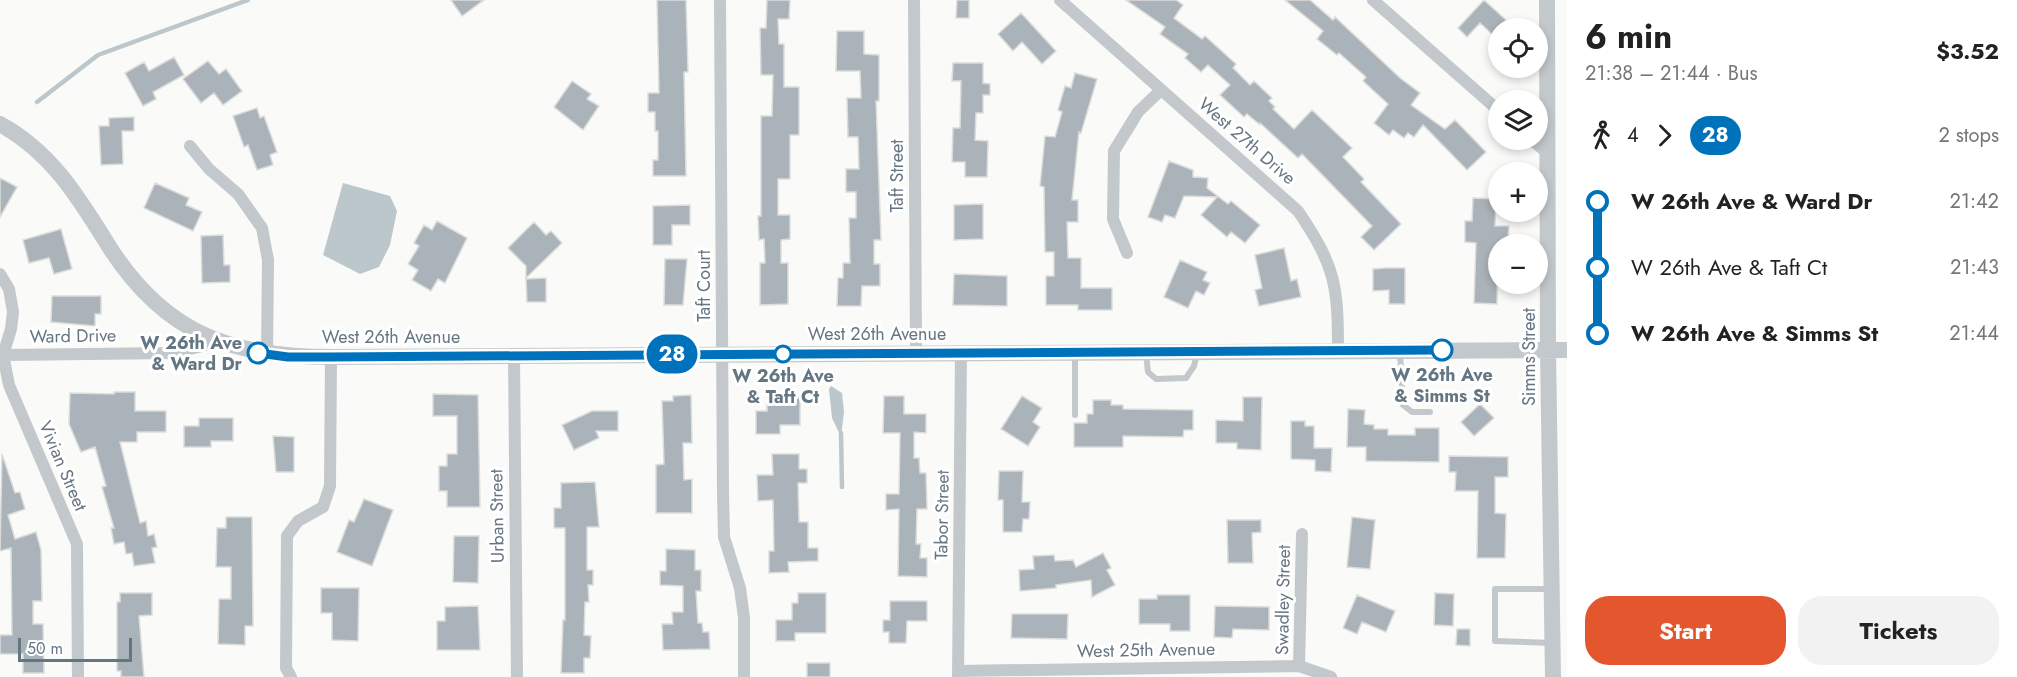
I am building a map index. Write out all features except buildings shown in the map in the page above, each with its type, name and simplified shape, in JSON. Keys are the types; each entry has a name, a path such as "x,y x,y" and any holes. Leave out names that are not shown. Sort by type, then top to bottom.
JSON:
{"street":[{"name":"Taft Court","path":"720,0 724,537 740,588 744,618 744,677"},
{"name":"Taft Street","path":"914,0 916,353"},
{"name":"West 27th Drive","path":"1060,0 1298,210 1324,252 1332,272 1338,308 1338,350"},
{"path":"1372,0 1488,101"},
{"name":"Simms Street","path":"1547,0 1548,350 1553,677"},
{"path":"1127,253 1113,219 1114,151 1138,112 1161,90"},
{"name":"West 26th Avenue","path":"0,124 24,139 52,165 97,225 122,265 145,293 176,320 219,342 267,354 330,357 1567,350"},
{"path":"190,146 208,169 238,194 262,228 268,260 267,354"},
{"path":"1544,150 1549,154"},
{"name":"Vivian Street","path":"0,274 9,289 13,312 11,329 2,357 9,385 77,544 78,677"},
{"name":"Ward Drive","path":"2,357 173,353 219,342"},
{"name":"Tabor Street","path":"958,674 961,353"},
{"name":"Urban Street","path":"514,355 517,677"},
{"path":"291,677 286,668 287,536 298,521 323,507 330,486 330,357"},
{"name":"Swadley Street","path":"1299,666 1302,534"},
{"name":"West 25th Avenue","path":"958,674 1299,666 1331,677"}],"lane":[{"path":"1400,350 1402,405 1412,412 1430,412"},
{"path":"1146,351 1148,372 1156,380 1186,378 1194,366 1198,351"},
{"path":"1074,352 1075,415"},
{"path":"1551,589 1495,589 1495,641 1552,643"}],"shaded area":[{"path":"343,183 390,196 397,211 390,245 379,267 360,274 323,255"},
{"path":"831,386 842,393 844,412 841,437 832,418 829,389"}],"waterway":[{"path":"37,102 98,55 248,0"},
{"path":"841,433 842,487"}],"bus line":[{"name":"28","path":"258,353 288,357 330,357 1442,350"}],"place":[{"name":"W 26th Ave & Simms St","path":"1442,350"},
{"name":"W 26th Ave & Ward Dr","path":"258,353"},
{"name":"W 26th Ave & Taft Ct","path":"783,354"}]}
